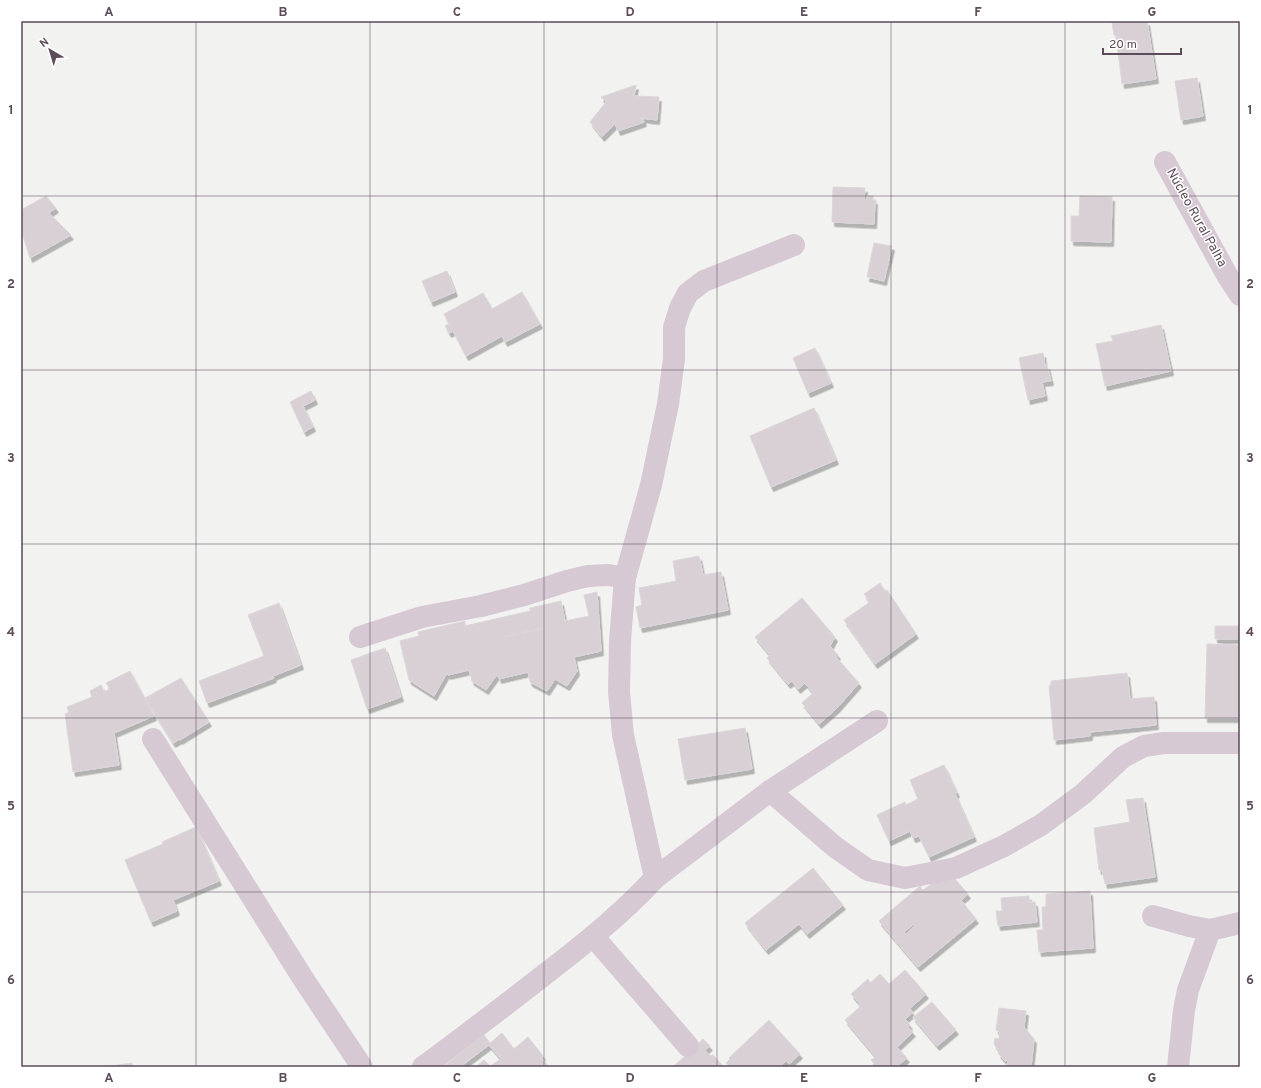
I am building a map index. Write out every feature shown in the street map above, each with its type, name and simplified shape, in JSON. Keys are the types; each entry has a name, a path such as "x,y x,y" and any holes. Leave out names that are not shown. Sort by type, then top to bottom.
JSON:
{"street":[{"name":"Núcleo Rural Palha","path":"1165,162 1227,275 1240,295"},
{"path":"655,878 623,735 619,692 620,649 625,578 651,485 668,404 674,359 674,327 680,308 688,293 704,280 794,245"},
{"path":"360,637 422,617 488,604 524,595 567,580 588,576 609,575 625,578"},
{"path":"423,1067 476,1028 593,936 655,878 770,791 877,721"},
{"path":"153,739 304,980 362,1067"},
{"path":"770,791 835,847 868,870 905,878 956,868 1010,843 1040,826 1083,794 1123,757 1144,746 1164,742 1240,743"},
{"path":"1153,916 1210,930 1240,923"},
{"path":"1178,1067 1184,1010 1188,990 1210,930"},
{"path":"593,936 688,1046"}],"building":[{"path":"1147,21 1156,79 1122,84 1116,35 1114,35 1112,23"},
{"path":"1197,78 1203,116 1181,120 1175,81"},
{"path":"636,85 634,96 659,97 657,120 640,118 643,119 644,122 618,131 615,124 602,137 590,122 606,102 601,97"},
{"path":"833,187 865,188 864,199 867,200 867,196 873,196 873,200 875,200 874,224 832,222"},
{"path":"46,196 56,208 49,213 71,235 30,258 21,229 21,210"},
{"path":"1080,196 1112,197 1111,242 1071,241 1071,216 1079,216"},
{"path":"874,243 892,246 884,281 867,277"},
{"path":"447,271 455,292 431,302 422,281"},
{"path":"522,292 540,324 505,342 502,336 466,356 453,331 449,333 445,326 449,324 444,314 483,293 492,309"},
{"path":"1161,325 1171,371 1105,386 1096,344 1113,341 1111,336"},
{"path":"815,348 831,383 808,393 793,358"},
{"path":"1043,353 1045,366 1047,365 1051,381 1042,382 1045,396 1028,400 1019,358"},
{"path":"311,391 315,400 303,406 313,427 304,432 290,402"},
{"path":"814,408 836,460 771,487 750,436"},
{"path":"699,556 703,575 721,572 728,610 640,628 636,607 642,605 639,588 676,581 673,561"},
{"path":"880,583 885,591 887,590 916,634 875,664 844,620 870,602 864,594"},
{"path":"597,592 601,651 574,657 577,671 567,686 555,679 547,691 530,682 528,672 499,679 498,675 486,690 472,681 469,670 448,675 447,673 434,696 409,680 400,641 419,636 418,632 465,621 465,626 530,611 530,608 561,601 565,621 589,616 584,595","holes":["543,629 521,634 521,633","516,635 503,638 503,637"]},
{"path":"802,598 835,637 830,646 838,655 836,657 859,683 837,708 819,724 802,703 813,693 805,683 798,689 792,681 788,684 767,658 770,655 755,637"},
{"path":"279,603 301,665 273,676 274,678 207,703 199,681 264,656 248,615"},
{"path":"1215,626 1240,626 1240,639 1215,639"},
{"path":"1207,644 1240,645 1240,718 1205,718"},
{"path":"385,648 401,697 367,709 351,660"},
{"path":"130,671 154,716 114,733 119,765 73,772 65,714 69,712 67,707 92,697 90,691 101,685 104,692 110,689 106,683"},
{"path":"1127,673 1130,699 1154,697 1156,725 1090,732 1090,736 1054,740 1049,686 1051,685 1051,681"},
{"path":"181,678 209,722 173,743 145,698"},
{"path":"745,728 752,769 685,780 678,739"},
{"path":"944,765 957,793 955,794 974,837 929,857 919,836 913,838 910,831 889,841 877,815 905,802 906,805 918,799 910,780"},
{"path":"1143,798 1155,877 1105,884 1102,870 1099,870 1094,828 1130,822 1126,800"},
{"path":"196,827 219,881 173,900 177,911 151,922 125,860 163,844 162,842"},
{"path":"813,868 843,905 807,934 799,924 766,950 745,923"},
{"path":"949,872 968,894 961,900 976,919 918,967 879,921 920,886 923,890","holes":["914,924 915,926 906,934 904,932"]},
{"path":"1090,891 1093,948 1039,952 1037,930 1043,930 1042,907 1046,907 1046,894"},
{"path":"1029,896 1029,902 1035,902 1037,922 998,926 996,911 1002,911 1001,898"},
{"path":"905,970 926,994 909,1009 913,1012 905,1019 910,1025 908,1027 913,1032 897,1047 907,1058 896,1067 877,1067 871,1060 876,1057 845,1020 860,1007 858,1005 860,1004 851,994 868,979 870,983 880,974 889,984"},
{"path":"932,1002 956,1030 937,1046 913,1017"},
{"path":"999,1008 1026,1011 1024,1027 1034,1039 1031,1067 1007,1067 1008,1059 1005,1061 998,1053 1000,1052 994,1044 995,1038 999,1039 1000,1032 996,1030"},
{"path":"769,1020 800,1054 789,1064 786,1061 779,1067 730,1067 726,1063 730,1059 729,1058"},
{"path":"502,1033 514,1049 528,1037 543,1056 542,1058 549,1067 480,1067 478,1065 484,1060 490,1066 501,1059 489,1045 460,1067 444,1066 484,1035 490,1043"},
{"path":"703,1039 710,1046 705,1050 711,1056 713,1055 724,1067 673,1067"},
{"path":"132,1063 133,1067 104,1067"}]}
